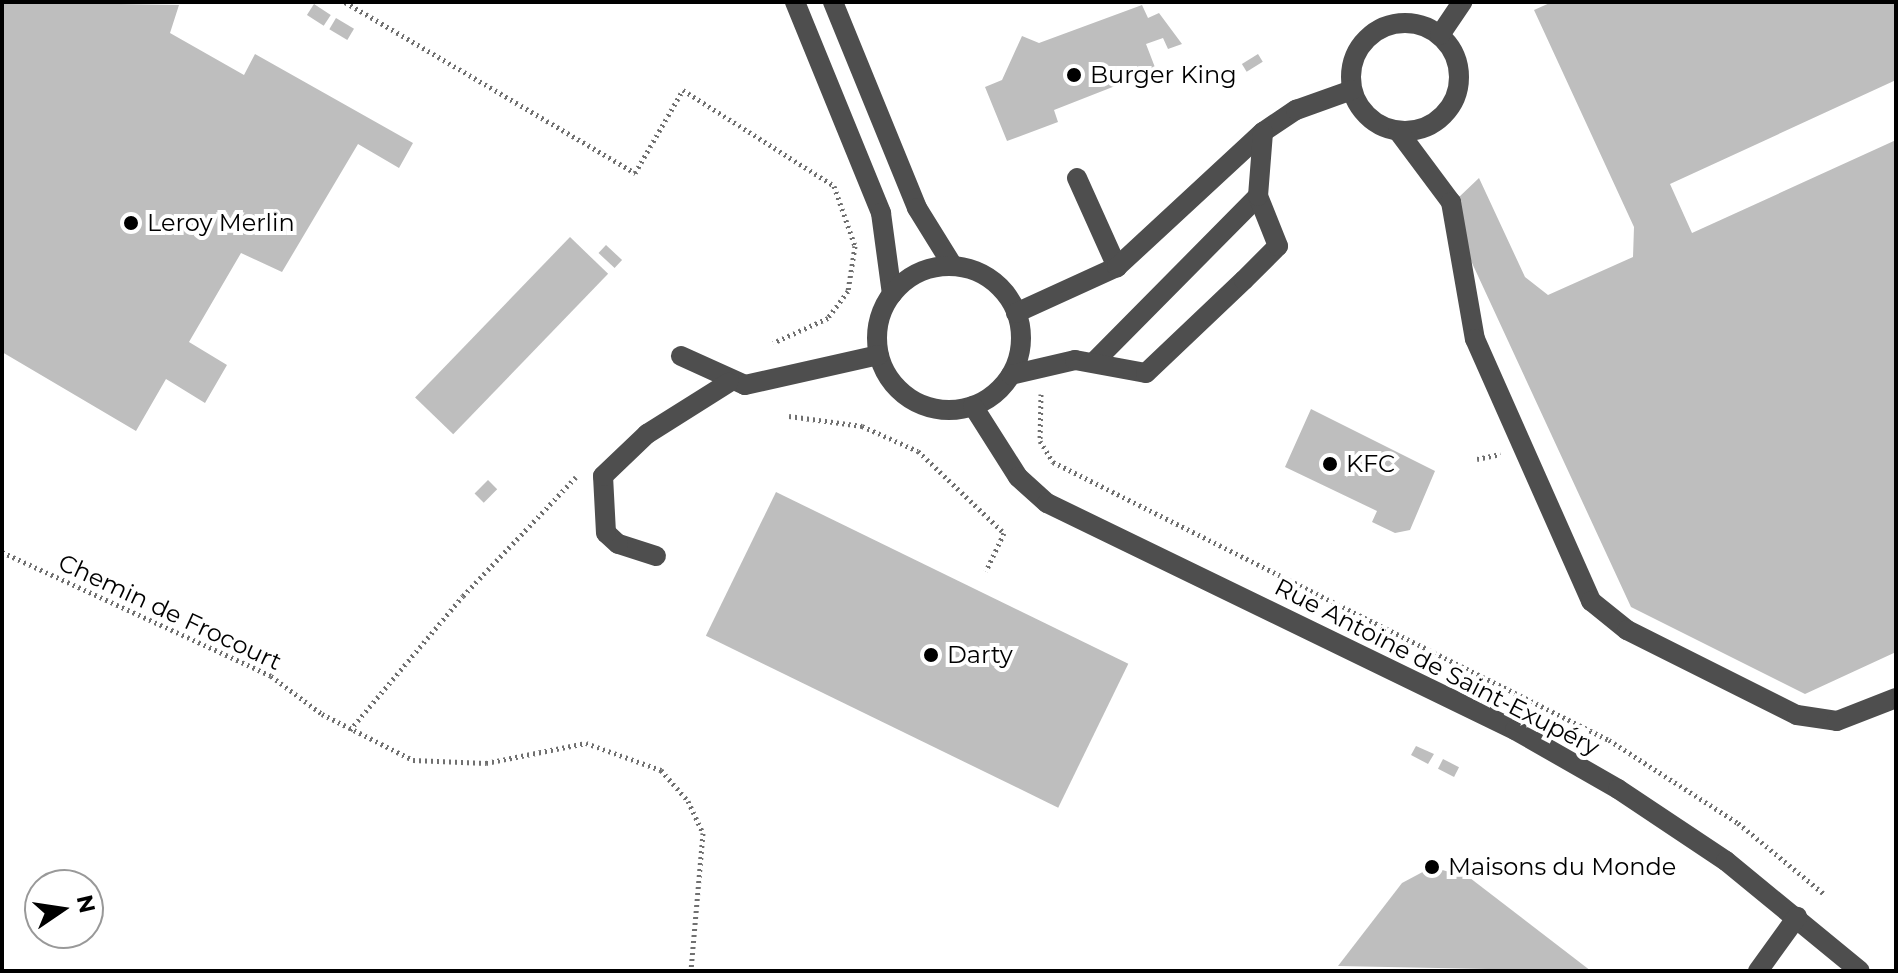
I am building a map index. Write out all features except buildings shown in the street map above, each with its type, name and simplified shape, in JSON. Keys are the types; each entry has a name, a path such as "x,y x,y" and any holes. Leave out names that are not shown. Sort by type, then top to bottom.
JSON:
{"street":[{"path":"795,2 881,213 892,294"},
{"path":"833,2 917,208 953,266"},
{"path":"1440,35 1462,2"},
{"path":"1412,23 1440,35 1459,70 1456,97 1427,127 1398,131 1374,122 1352,90 1360,46 1383,27 1412,23"},
{"path":"1016,313 1117,267 1263,132 1296,110 1352,90"},
{"path":"1398,131 1451,202 1475,339 1591,601 1627,630 1797,715 1837,721 1896,698"},
{"path":"1011,375 1021,334 1016,313 985,276 953,266 920,273 892,294 882,313 879,355 887,374 915,402 954,410 973,406 1011,375 1075,360 1146,373 1278,246 1258,196 1263,132"},
{"path":"1077,178 1117,267"},
{"path":"1094,362 1258,196"},
{"path":"656,556 618,544 606,533 603,476 647,434 728,383 780,380 879,355"},
{"path":"681,356 728,383"},
{"name":"Rue Antoine de Saint-Exupéry","path":"973,406 1012,469 1047,503 1567,759 1726,861 1860,971"},
{"path":"1758,971 1797,917"}],"path":[{"path":"345,2 635,173 683,90 834,186 855,246 848,291 828,318 773,343"},
{"path":"1046,386 1038,421 1053,462 1609,740 1738,823 1824,894"},
{"path":"789,416 862,426 918,451 1004,533 986,571"},
{"path":"1477,459 1508,452"},
{"path":"350,730 463,596 588,466"},
{"name":"Chemin de Frocourt","path":"2,552 271,676 350,730 413,760 486,763 586,743 661,770 688,801 703,833 691,971"}],"place":[{"name":"Burger King","path":"1074,75"},
{"name":"Leroy Merlin","path":"131,223"},
{"name":"KFC","path":"1330,464"},
{"name":"Darty","path":"931,655"},
{"name":"Maisons du Monde","path":"1432,867"}]}
